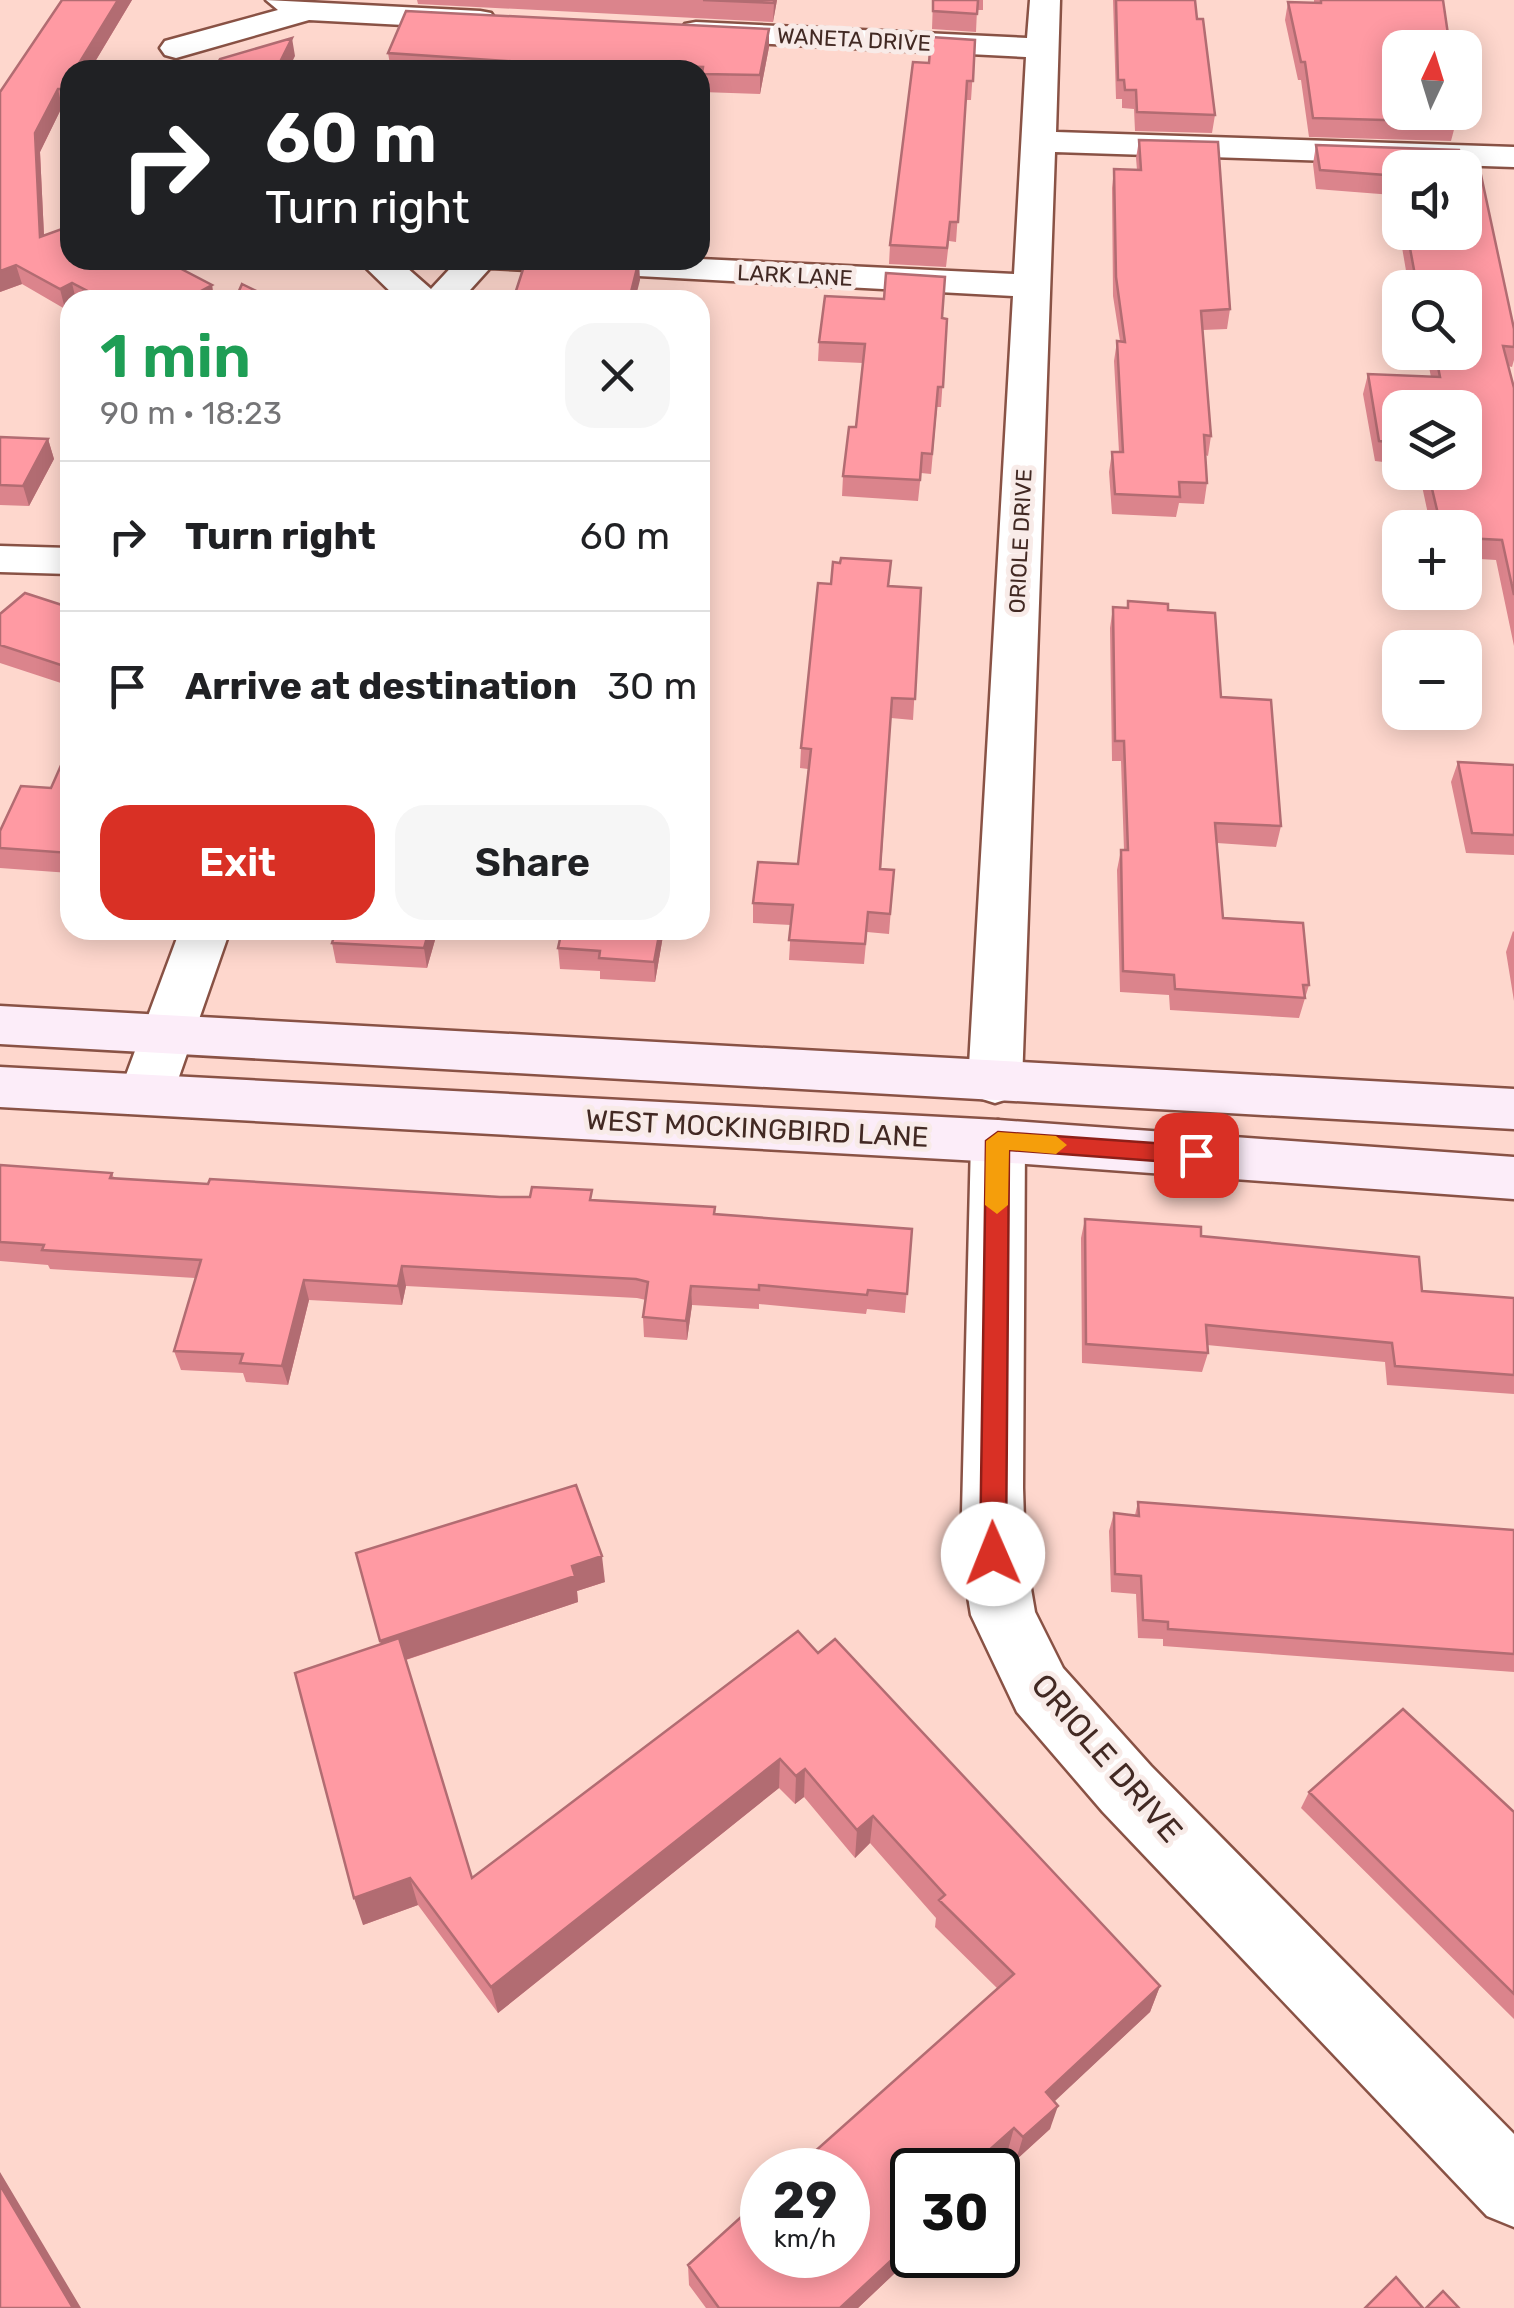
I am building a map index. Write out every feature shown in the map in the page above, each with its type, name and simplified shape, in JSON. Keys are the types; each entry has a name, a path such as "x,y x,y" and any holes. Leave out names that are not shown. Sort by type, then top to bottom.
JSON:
{"main road":[{"name":"WEST MOCKINGBIRD LANE","path":"0,1025 167,1033 996,1112 1514,1178"},
{"name":"WEST MOCKINGBIRD LANE","path":"0,1086 146,1094 996,1112 1514,1109"}],"street":[{"name":"ORIOLE DRIVE","path":"1045,0 996,1112 993,1554 1003,1615 1040,1690 1128,1789 1514,2190"},
{"path":"170,59 294,6 508,22"},
{"path":"170,59 194,16"},
{"name":"WANETA DRIVE","path":"667,30 1040,48"},
{"path":"1036,141 1514,157"},
{"path":"387,270 410,290"},
{"path":"450,290 469,270"},
{"name":"LARK LANE","path":"705,270 1032,286"},
{"path":"0,559 60,561"},
{"path":"146,1094 201,940"}],"building":[{"path":"62,0 118,0 81,60 60,60 60,89 35,133 40,237 60,230 60,270 183,270 212,285 203,290 86,290 72,283 60,289 16,265 0,271 0,92"},
{"path":"703,0 774,0 774,3"},
{"path":"933,0 978,0 977,14 933,11"},
{"path":"1116,0 1195,0 1197,19 1203,19 1215,115 1137,112 1136,90 1125,90 1124,80 1118,80"},
{"path":"1443,0 1447,30 1382,30 1382,120 1313,118 1305,62 1301,62 1288,2"},
{"path":"406,11 769,29 760,75 710,74 710,60 492,60 388,53"},
{"path":"931,37 975,40 973,81 967,81 958,222 950,222 947,248 890,245 913,62 929,63"},
{"path":"292,38 281,60 220,59"},
{"path":"1139,140 1218,142 1230,309 1201,311 1211,436 1204,435 1207,483 1179,482 1180,497 1115,494 1112,452 1123,452 1117,341 1125,342 1116,277 1114,169 1141,170"},
{"path":"1316,145 1459,150 1382,150 1382,175 1320,170"},
{"path":"1482,180 1514,329 1514,347 1503,346 1514,388 1514,595 1502,540 1482,539 1482,510 1437,510 1432,490 1482,490 1482,390 1382,390 1382,441 1379,441 1368,374 1440,377 1439,370 1482,370 1482,270 1414,270 1410,250 1482,250"},
{"path":"523,270 636,270 632,290 516,290"},
{"path":"886,273 945,277 943,387 938,387 932,454 922,453 920,480 843,476 849,427 856,427 865,344 819,342 825,296 884,299"},
{"path":"0,437 48,439 23,486 0,485"},
{"path":"841,558 891,561 888,586 921,588 915,699 892,698 880,869 894,870 890,914 868,912 865,944 789,940 793,905 753,903 758,862 798,864 811,749 801,748 818,583 831,584 833,562 840,563"},
{"path":"25,593 60,604 60,665 0,645 0,614"},
{"path":"1128,601 1168,604 1168,610 1215,613 1221,697 1271,700 1281,826 1215,823 1223,918 1303,923 1309,985 1303,985 1305,998 1175,989 1174,975 1123,971 1121,850 1128,850 1124,741 1115,741 1113,607 1128,608"},
{"path":"1458,762 1514,765 1514,835 1472,833"},
{"path":"60,768 60,852 0,848 0,831 21,786 51,788"},
{"path":"333,940 426,940 424,948 332,943"},
{"path":"560,940 658,940 654,962 599,958 600,951 558,948"},
{"path":"0,1165 112,1173 110,1178 208,1184 210,1179 500,1197 530,1197 532,1187 592,1190 590,1200 715,1207 714,1214 912,1229 907,1294 868,1290 867,1295 759,1285 759,1290 691,1286 686,1321 643,1317 648,1282 636,1279 402,1266 398,1286 304,1280 282,1366 240,1363 243,1354 174,1351 201,1260 42,1250 44,1245 0,1242"},
{"path":"1085,1219 1201,1227 1201,1236 1419,1257 1422,1291 1514,1298 1514,1375 1395,1366 1392,1343 1206,1325 1208,1353 1086,1344"},
{"path":"576,1485 602,1556 572,1566 575,1576 380,1641 356,1553"},
{"path":"1138,1502 1514,1530 1514,1654 1168,1629 1168,1622 1143,1620 1141,1576 1115,1574 1114,1513 1139,1516"},
{"path":"798,1631 818,1653 835,1639 1160,1986 1046,2092 1058,2106 1023,2137 1014,2128 992,2148 890,2148 890,2261 840,2308 719,2308 688,2265 740,2218 740,2278 870,2278 870,2148 819,2148 1014,1974 939,1900 945,1895 873,1816 857,1830 805,1769 796,1776 780,1759 491,1987 410,1878 354,1898 295,1673 399,1638 472,1878"},
{"path":"1403,1709 1514,1812 1514,1994 1309,1792"},
{"path":"0,2185 73,2308 0,2308"},
{"path":"1396,2277 1423,2308 1365,2308"},
{"path":"1443,2291 1459,2308 1426,2308"}],"slow traffic":[{"path":"997,1205 998,1141 1056,1145"}],"route":[{"path":"993,1554 998,1141 1196,1155"}]}
